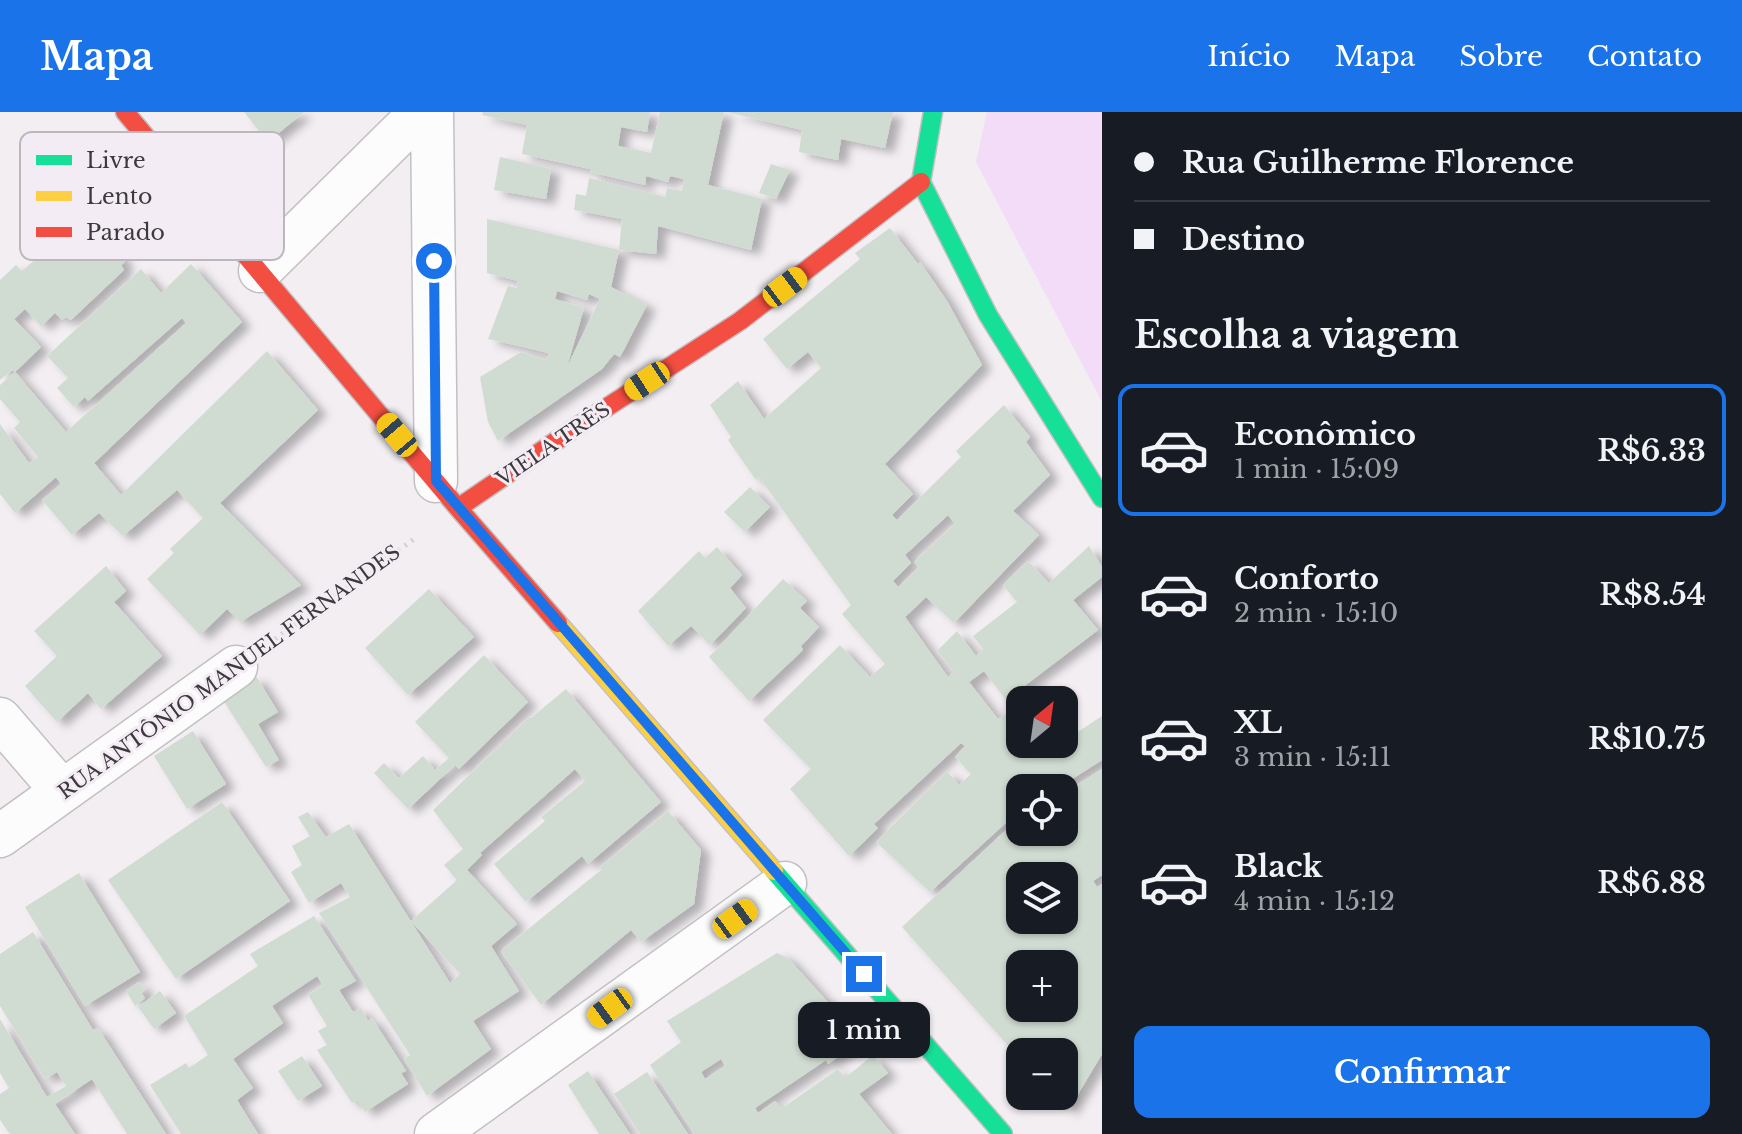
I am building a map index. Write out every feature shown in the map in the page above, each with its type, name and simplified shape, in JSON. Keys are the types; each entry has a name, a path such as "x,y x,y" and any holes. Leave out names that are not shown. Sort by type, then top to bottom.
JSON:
{"main road":[{"path":"125,112 142,132"},
{"path":"933,112 921,182 988,315 1102,498"},
{"name":"VIELA TRÊS","path":"447,495 578,426 740,321 921,182"},
{"path":"251,260 447,495 1003,1134"}],"street":[{"path":"284,247 421,112"},
{"path":"432,112 447,495"},
{"path":"260,271 271,260"},
{"name":"RUA ANTÔNIO MANUEL FERNANDES","path":"0,836 236,667"},
{"path":"0,719 62,791"},
{"path":"436,1134 785,883"}],"path":[{"name":"RUA ANTÔNIO MANUEL FERNANDES","path":"236,667 447,495"}],"shaded area":[{"path":"987,112 1102,112 1102,402 976,162"}],"building":[{"path":"244,112 304,112 280,132 260,132"},
{"path":"483,112 650,112 647,132 621,127 618,146 651,153 660,112 724,112 708,185 762,199 751,250 658,226 656,254 619,250 622,219 574,210 576,194 586,196 589,178 665,197 667,188 682,191 684,179 670,176 668,182 646,176 645,185 522,154 527,125 482,115"},
{"path":"727,112 893,112 885,148 841,139 838,160 799,152 802,130"},
{"path":"500,157 551,169 546,199 494,190"},
{"path":"771,164 790,170 776,199 759,193"},
{"path":"487,219 619,250 611,287 647,305 620,357 614,354 602,369 498,441 488,422 480,377 521,352 547,360 549,353 488,339 508,286 517,288 518,281 487,273","holes":["557,291 587,300 589,294 600,299 567,367 584,308 555,299"]},
{"path":"890,228 918,264 920,262 947,301 982,365 885,464 913,494 892,515 897,520 961,457 956,451 1004,405 1030,437 1026,442 1050,475 1013,511 1039,535 954,623 926,597 905,617 948,677 954,672 937,651 957,631 976,656 983,649 973,636 1017,602 1003,585 1028,561 1049,583 1089,546 1102,567 1102,577 1073,600 1098,630 1024,686 1006,686 1006,700 984,671 969,682 998,719 1006,714 1006,758 1037,758 1032,762 1038,758 1078,758 1078,732 1102,716 1102,760 1078,775 1006,774 1006,823 930,892 876,842 947,771 959,785 971,774 955,757 965,746 961,743 874,824 878,828 849,856 790,789 811,769 763,720 840,645 870,677 885,664 842,614 851,605 759,477 756,480 728,440 731,437 710,405 738,381 764,419 821,368 808,352 787,369 763,339 860,259 855,253","holes":["948,515 955,524 914,562 919,567 898,587 893,581 911,563 905,555"]},
{"path":"35,260 123,260 125,262 121,265 124,270 71,320 66,317 62,320 55,313 41,326 25,309 14,319 41,347 15,372 12,370 0,380 0,280 16,265 22,271"},
{"path":"191,264 242,322 94,463 121,495 267,351 318,410 220,503 301,585 240,622 227,609 200,635 147,579 174,553 170,549 203,518 177,490 123,536 99,513 72,535 42,500 61,484 56,477 15,513 0,494 0,424 29,463 38,457 14,428 20,422 0,399 0,385 15,372 66,432 186,323 182,318 88,401 85,397 74,407 57,388 68,378 47,356 141,269 161,293"},
{"path":"750,487 770,507 745,532 724,512"},
{"path":"717,547 742,575 730,588 746,608 710,645 691,626 668,646 638,611 699,551 705,558"},
{"path":"106,566 126,591 114,602 162,656 101,709 88,693 57,722 25,686 57,656 34,631"},
{"path":"783,579 807,601 800,608 819,627 801,646 803,650 749,701 709,657"},
{"path":"429,589 474,637 408,695 365,648"},
{"path":"484,655 528,702 459,769 455,765 408,809 374,773 384,763 399,778 423,756 435,770 449,758 415,722"},
{"path":"256,676 278,712 258,724 279,760 266,767 223,700"},
{"path":"566,689 661,802 588,864 582,856 526,902 494,864 545,821 541,817 585,781 575,769 480,853 482,855 467,870 517,924 491,946 519,991 473,1021 491,1049 427,1096 404,1059 410,1055 319,913 350,897 341,883 309,903 291,872 302,865 292,846 310,836 298,817 308,812 326,837 349,824 450,983 460,974 411,921 457,880 444,865 463,849 433,810 530,716"},
{"path":"193,731 226,784 187,809 154,756"},
{"path":"1102,769 1102,875 1093,881 1097,887 1102,884 1102,1054 1078,1094 1078,1038 1006,1038 1006,1043 902,927 1006,830 1006,846 1078,846 1078,784"},
{"path":"222,802 290,901 176,979 108,880"},
{"path":"668,811 701,850 694,904 641,942 631,930 541,1005 501,951"},
{"path":"79,873 140,972 85,1006 25,907"},
{"path":"314,916 356,981 339,990 353,1012 361,1008 368,1021 372,1018 406,1071 401,1073 408,1084 365,1112 358,1100 352,1103 317,1050 327,1045 318,1031 327,1026 308,995 323,985 317,976 272,1006 283,1023 233,1059 253,1088 237,1100 258,1134 181,1134 150,1085 186,1063 189,1068 208,1055 184,1016 258,966 250,954"},
{"path":"33,932 93,1030 98,1028 166,1134 127,1134 92,1079 55,1104 75,1134 10,1134 0,1120 0,1094 9,1088 0,1073 0,1019 47,1097 66,1086 57,1072 45,1079 0,1006 0,954"},
{"path":"777,953 788,958 862,1040 828,1064 826,1060 755,1108 758,1113 775,1101 781,1109 838,1069 845,1078 873,1055 888,1073 859,1094 892,1134 694,1134 650,1065 681,1042 667,1021","holes":["721,1059 725,1066 705,1079 701,1072"]},
{"path":"139,982 145,990 141,993 145,998 135,1006 126,991"},
{"path":"160,991 176,1013 154,1029 138,1007"},
{"path":"302,1056 322,1086 298,1101 278,1071"},
{"path":"588,1071 630,1134 599,1134 568,1085"},
{"path":"647,1072 688,1134 640,1134 614,1094"}],"traffic: fast":[{"path":"933,112 921,182 988,315 1102,498"},
{"path":"774,871 1003,1134"}],"traffic: slow":[{"path":"558,623 774,871"}],"traffic: jam":[{"path":"125,112 142,132"},
{"path":"458,508 740,321 921,182"},
{"path":"249,260 558,623"}],"route":[{"path":"434,261 436,481 864,974"}]}
